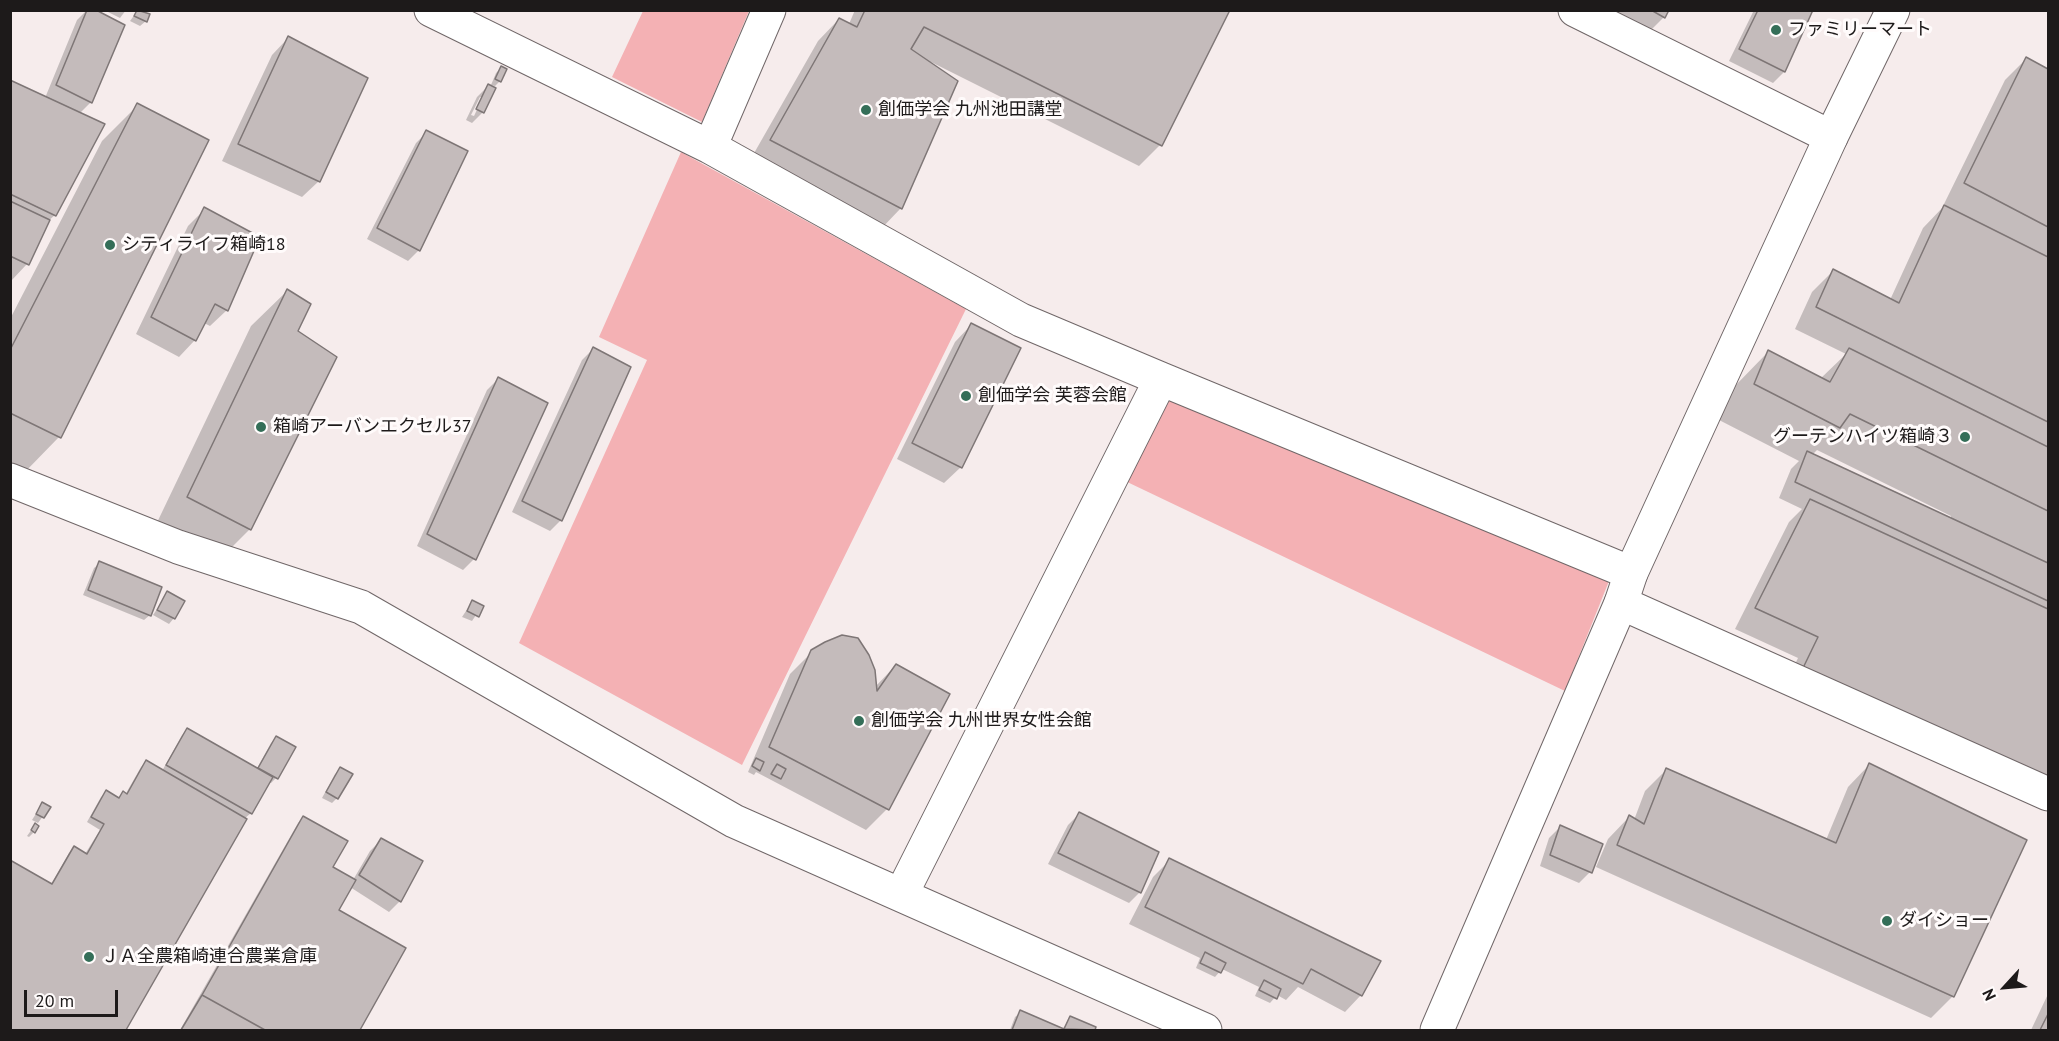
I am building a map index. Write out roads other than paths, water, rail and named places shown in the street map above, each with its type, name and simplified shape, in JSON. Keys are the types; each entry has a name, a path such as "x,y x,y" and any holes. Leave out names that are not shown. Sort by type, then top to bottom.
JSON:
{"street":[{"path":"431,10 710,147 1021,320 1161,379 1626,588 2049,794"},
{"path":"710,147 769,10"},
{"path":"1575,10 1831,137"},
{"path":"1437,1030 1626,588 1831,137 1893,10"},
{"path":"901,895 1161,379"},
{"path":"10,480 178,547 361,607 734,821 1205,1030"}],"place":[{"name":"ファミリーマート","path":"1776,30"},
{"name":"創価学会 九州池田講堂","path":"866,110"},
{"name":"シティライフ箱崎18","path":"110,245"},
{"name":"創価学会 芙蓉会館","path":"966,396"},
{"name":"箱崎アーバンエクセル37","path":"261,427"},
{"name":"グーテンハイツ箱崎３","path":"1965,437"},
{"name":"創価学会 九州世界女性会館","path":"859,721"},
{"name":"ダイショー","path":"1887,921"},
{"name":"ＪＡ全農箱崎連合農業倉庫","path":"89,957"}]}
